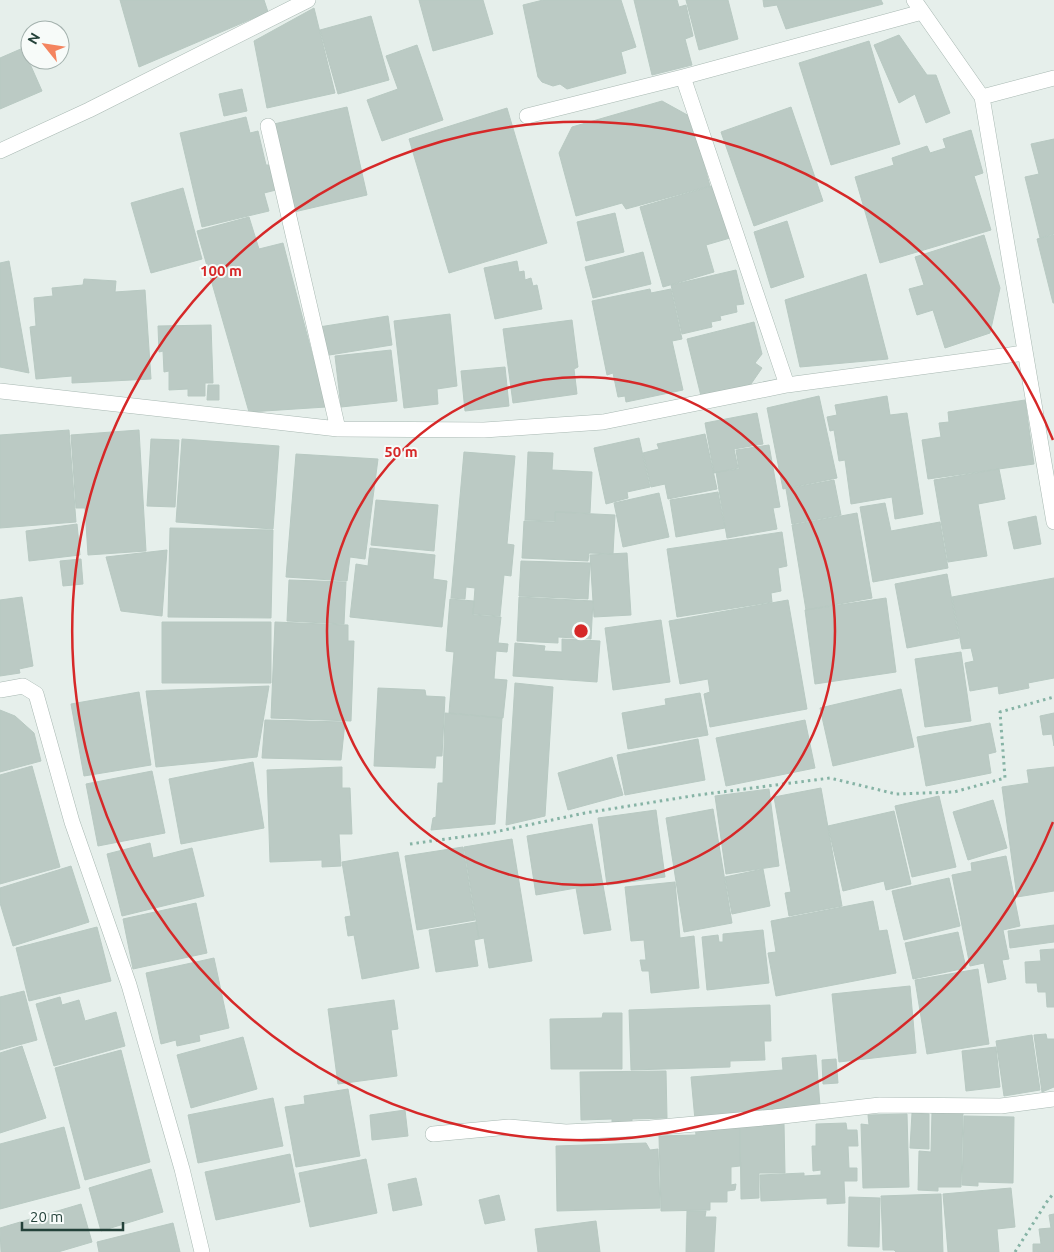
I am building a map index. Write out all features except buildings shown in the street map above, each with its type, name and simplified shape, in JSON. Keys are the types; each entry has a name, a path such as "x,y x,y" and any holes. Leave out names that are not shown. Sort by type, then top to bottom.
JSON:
{"street":[{"path":"0,151 89,110 308,0"},
{"path":"527,116 683,77 918,6 982,97 1054,522"},
{"path":"683,77 787,385"},
{"path":"982,97 1054,78"},
{"path":"268,126 338,429"},
{"path":"0,391 338,429 484,430 603,422 787,385 1025,353"},
{"path":"0,690 23,686 36,694 72,822 131,994 182,1169 202,1252"},
{"path":"433,1134 509,1127 566,1132 650,1128 880,1105 1001,1106 1054,1099"}],"path":[{"path":"410,844 490,833 585,813 698,795 830,778 896,794 954,792 1005,778 1000,712 1054,697"},
{"path":"1015,1252 1048,1200 1054,1194"}]}
